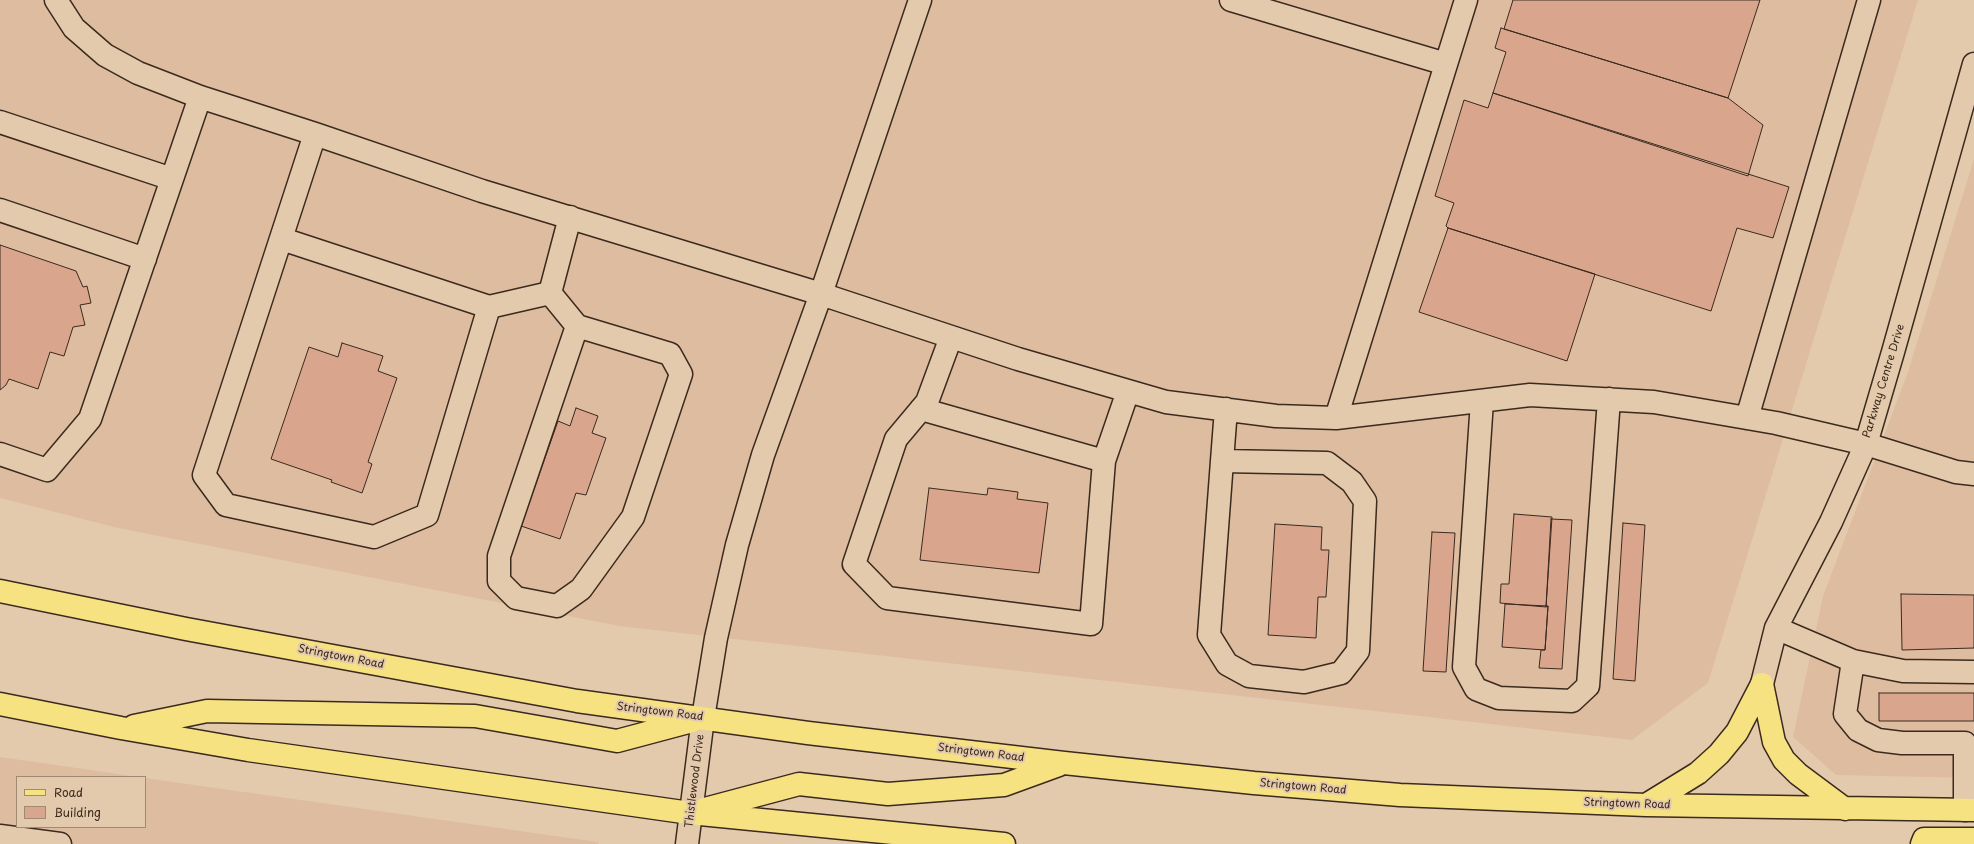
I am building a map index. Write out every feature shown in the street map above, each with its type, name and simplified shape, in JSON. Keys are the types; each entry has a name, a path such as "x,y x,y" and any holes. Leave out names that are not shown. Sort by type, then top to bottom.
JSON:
{"main road":[{"name":"Stringtown Road","path":"0,591 194,630 577,701 808,733 1064,763 1254,783 1400,795 1646,805 1970,810"},
{"path":"1646,805 1698,773 1719,754 1737,732 1762,684"},
{"path":"1762,684 1774,742 1784,760 1798,774 1845,809"},
{"path":"0,704 121,728 248,750 690,813 1004,844"},
{"path":"121,728 207,711 467,716 617,741 703,718"},
{"path":"690,813 799,784 896,794 1004,784 1064,763"},
{"path":"1922,844 1924,839 1974,839"}],"street":[{"path":"56,0 74,28 105,55 138,73 200,97 315,134 482,191 821,294 1018,359 1166,402 1276,416 1336,418 1530,395 1654,402 1747,418 1866,444 1956,472 1974,474"},
{"name":"Thistlewood Drive","path":"687,844 703,718 716,638 737,545 763,455 821,294 920,0"},
{"path":"1231,0 1446,64"},
{"path":"1336,418 1466,0"},
{"path":"1747,418 1869,0"},
{"name":"Parkway Centre Drive","path":"1762,684 1776,628 1831,522 1866,444 1974,64"},
{"path":"0,454 47,470 90,419 200,97"},
{"path":"0,122 172,179"},
{"path":"315,134 204,475 226,505 374,537 427,515 489,307"},
{"path":"0,210 145,259"},
{"path":"550,293 570,218"},
{"path":"282,239 489,307 550,293"},
{"path":"550,293 577,326 670,354 681,374 633,517 581,589 557,606 516,598 499,581 499,556 577,326"},
{"path":"951,337 927,402 896,439 854,564 887,598 1091,624 1104,461 1128,390"},
{"path":"1482,401 1464,667 1476,690 1498,698 1572,701 1588,686 1609,399"},
{"path":"921,409 1104,461"},
{"path":"1222,461 1327,463 1352,482 1365,501 1358,651 1341,673 1304,682 1249,676 1227,664 1210,635 1222,461 1226,409"},
{"path":"1776,628 1853,661 1903,671 1974,672"},
{"path":"1853,661 1845,714 1858,730 1878,740 1902,743 1969,743 1970,810"},
{"path":"0,836 60,844"}],"shaded area":[{"path":"0,0 1918,0 1708,683 1632,740 619,626 118,528 0,498"},
{"path":"1974,159 1974,778 1836,775 1793,737 1823,596 1907,375"},
{"path":"0,757 132,776 16,776 16,828 146,828 146,778 598,842 599,844 0,844"}],"building":[{"path":"1513,0 1760,0 1728,98 1504,29"},
{"path":"1501,28 1728,98 1763,125 1748,176 1493,93 1506,52 1495,48"},
{"path":"1493,93 1789,187 1773,238 1737,228 1711,311 1448,228 1446,226 1454,203 1435,196 1464,100 1488,108"},
{"path":"1448,228 1595,274 1567,361 1419,312"},
{"path":"0,245 76,271 83,287 87,286 91,303 80,305 85,325 73,327 64,356 50,352 38,389 9,379 6,385 0,390"},
{"path":"342,343 383,356 378,371 397,378 368,462 372,464 362,493 331,482 332,480 271,459 309,347 338,357"},
{"path":"576,408 598,416 592,433 606,438 586,495 576,493 560,539 521,526 558,421 570,426"},
{"path":"929,488 987,495 988,488 1018,492 1017,499 1048,503 1039,573 920,560"},
{"path":"1514,514 1552,517 1546,607 1500,603 1501,584 1509,584"},
{"path":"1551,519 1572,520 1562,669 1539,668 1541,650 1545,650"},
{"path":"1623,523 1645,525 1635,681 1613,679"},
{"path":"1275,524 1322,527 1321,550 1329,550 1326,597 1318,597 1316,638 1268,635"},
{"path":"1432,532 1455,533 1446,672 1423,671"},
{"path":"1901,594 1974,595 1974,648 1902,650"},
{"path":"1505,604 1548,606 1545,650 1502,647"},
{"path":"1879,693 1974,693 1974,721 1879,721"}]}
